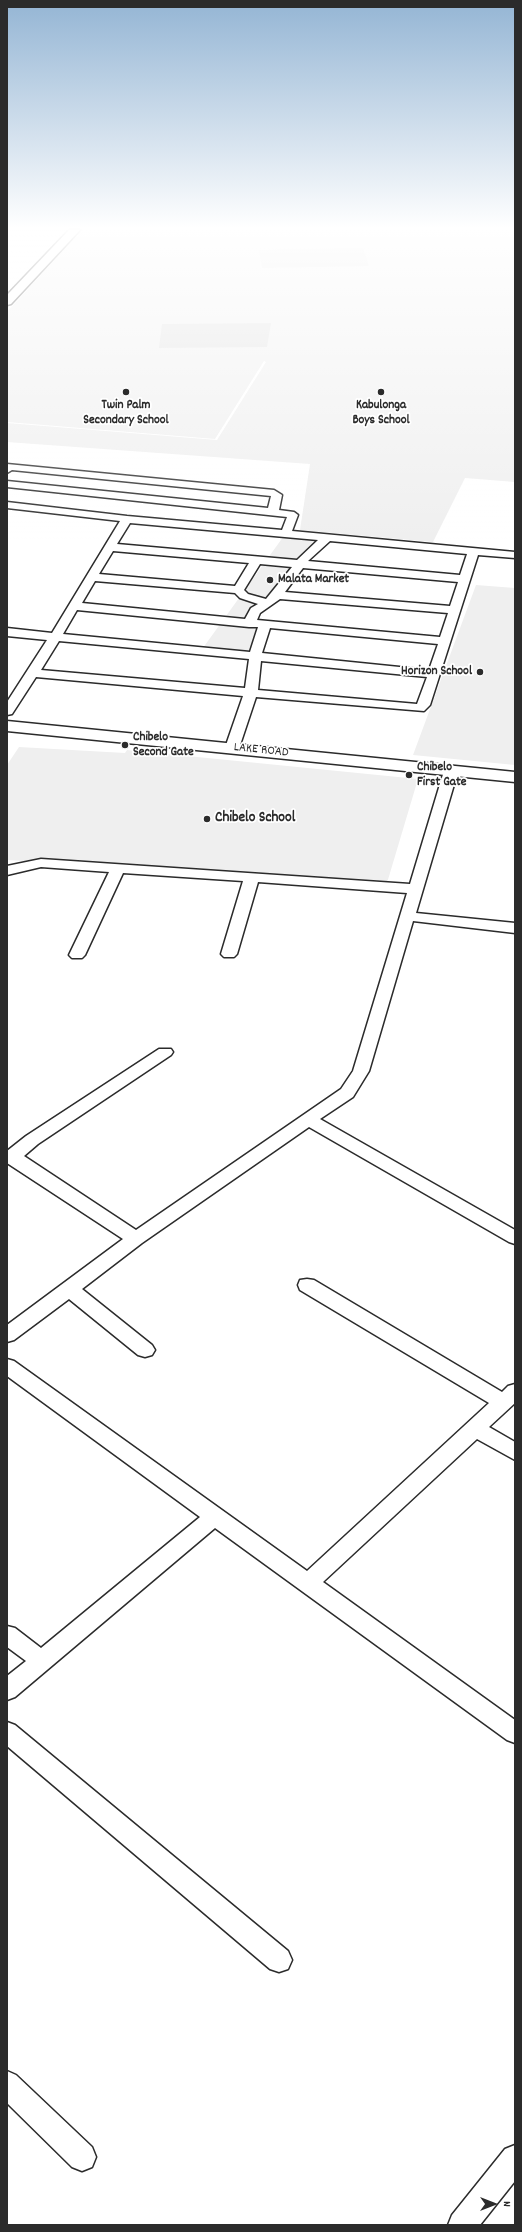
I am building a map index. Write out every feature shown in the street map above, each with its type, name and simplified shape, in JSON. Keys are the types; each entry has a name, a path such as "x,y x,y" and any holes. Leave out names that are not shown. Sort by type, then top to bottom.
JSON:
{"main road":[{"name":"LAKE ROAD","path":"7,726 515,777"}],"street":[{"path":"7,470 8,467 274,493 277,495 273,512"},
{"path":"7,711 33,673 110,547 122,519 122,496 132,478"},
{"path":"7,484 273,512 293,516 286,534"},
{"path":"7,505 122,519 515,555"},
{"path":"249,623 255,611 277,595 307,554 328,537"},
{"path":"110,547 465,579"},
{"path":"33,673 419,708 424,705 474,551"},
{"path":"238,590 256,561"},
{"path":"93,577 238,590 244,596 265,603"},
{"path":"277,595 455,610"},
{"path":"74,606 445,641"},
{"path":"232,748 251,692 255,658 265,624"},
{"path":"7,632 255,658 434,674"},
{"path":"7,1335 136,1239 347,1093 361,1071 451,771"},
{"path":"7,871 21,866 41,863 416,889"},
{"path":"77,955 118,868"},
{"path":"229,954 252,877"},
{"path":"407,916 515,928"},
{"path":"136,1239 10,1157 32,1140 165,1052"},
{"path":"309,1120 515,1238"},
{"path":"307,1284 509,1397 307,1584"},
{"path":"69,1289 145,1350"},
{"path":"7,1366 515,1733"},
{"path":"475,1428 515,1452"},
{"path":"7,1690 41,1660 214,1517"},
{"path":"7,1635 41,1660"},
{"path":"7,1732 279,1960"},
{"path":"7,2084 82,2157"},
{"path":"462,2225 515,2159"}],"shaded area":[{"path":"7,334 515,334 515,482 465,478 433,542 300,530 310,464 7,442 7,423 217,440 266,362 264,361 215,439 7,422"},
{"path":"161,334 269,334 267,347 159,348"},
{"name":"Malata Market","path":"286,533 328,537 249,623 265,624 257,657 200,652"},
{"name":"Horizon School","path":"476,585 515,588 515,765 413,755"},
{"name":"Chibelo School","path":"19,747 125,753 127,750 418,779 387,883 7,860 7,765"}],"place":[{"name":"Twin Palm Secondary School","path":"126,392"},
{"name":"Kabulonga Boys School","path":"381,392"},
{"name":"Malata Market","path":"270,580"},
{"name":"Horizon School","path":"480,672"},
{"name":"Chibelo Second Gate","path":"125,745"},
{"name":"Chibelo First Gate","path":"409,775"},
{"name":"Chibelo School","path":"207,819"}]}
